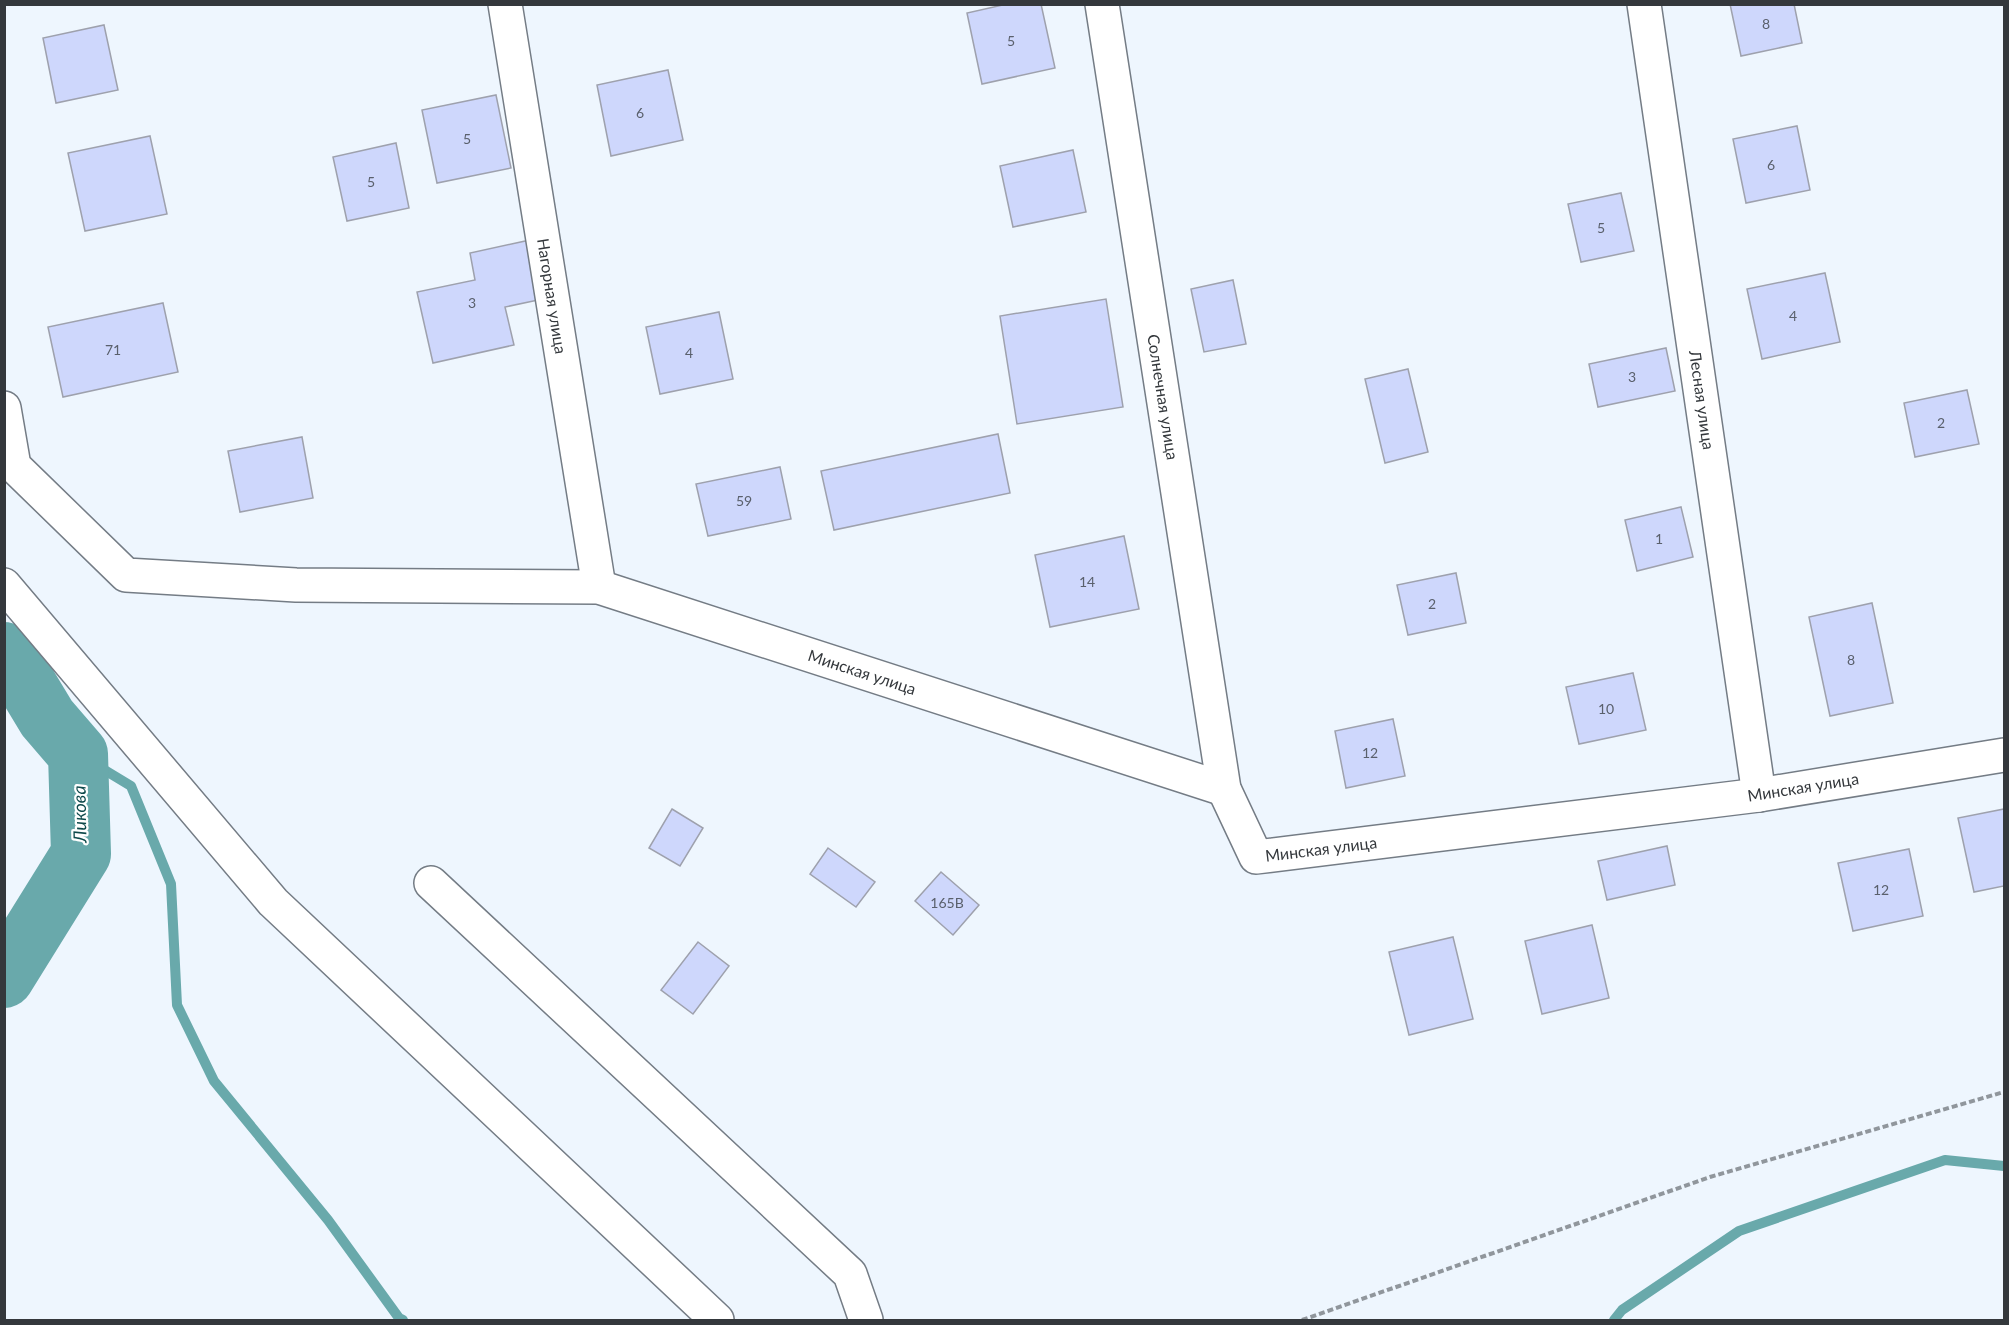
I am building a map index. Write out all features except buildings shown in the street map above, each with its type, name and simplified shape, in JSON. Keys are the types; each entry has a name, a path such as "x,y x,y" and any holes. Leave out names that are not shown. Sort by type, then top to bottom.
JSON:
{"street":[{"name":"Нагорная улица","path":"505,4 599,587"},
{"name":"Солнечная улица","path":"1102,4 1224,789"},
{"name":"Лесная улица","path":"1644,4 1760,795"},
{"name":"Минская улица","path":"4,408 14,466 126,575 296,585 599,587 1224,789 1256,857 1760,795 2004,755"},
{"path":"4,585 273,902 717,1320"},
{"path":"431,883 850,1274 866,1320"}],"path":[{"path":"1302,1320 1710,1177 2004,1092"}],"waterway":[{"name":"Ликова","path":"4,652 9,655 47,718 78,754 81,854 4,978"},
{"path":"78,754 131,786 171,884 177,1005 214,1081 328,1220 399,1318 403,1320"},
{"path":"1614,1320 1622,1310 1739,1231 1945,1160 2004,1166"}]}
